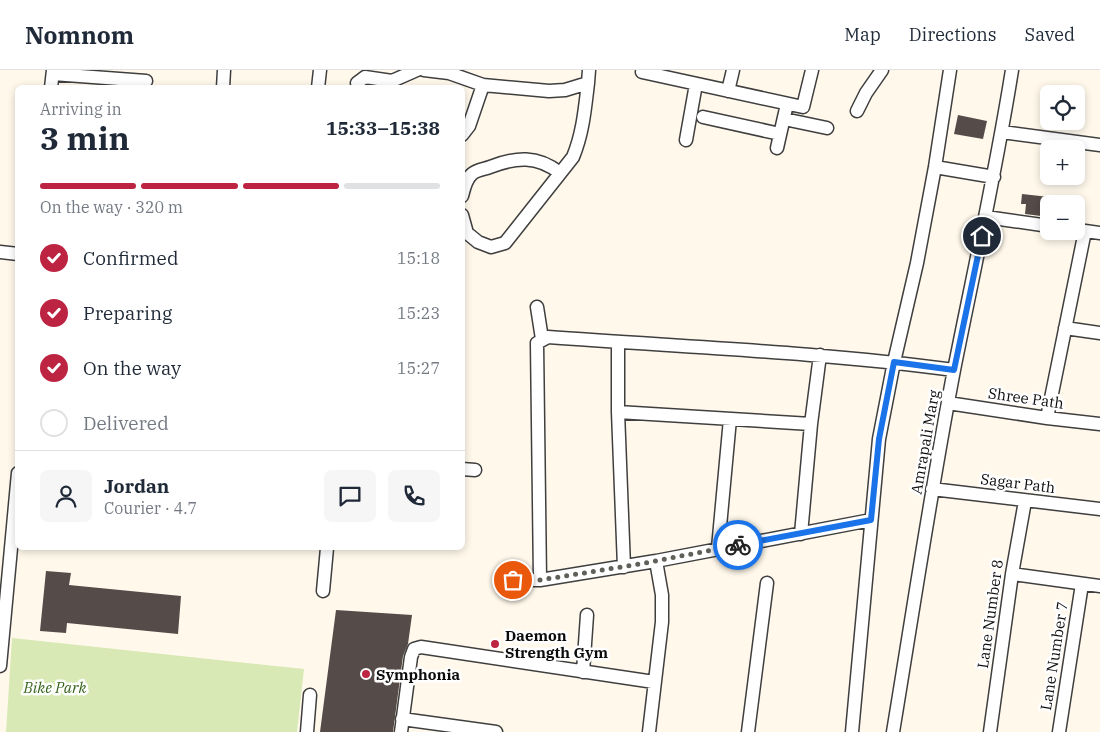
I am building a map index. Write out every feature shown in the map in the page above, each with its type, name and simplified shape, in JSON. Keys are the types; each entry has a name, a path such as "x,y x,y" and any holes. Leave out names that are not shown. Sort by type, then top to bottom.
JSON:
{"street":[{"path":"222,85 224,70"},
{"path":"318,85 320,70"},
{"path":"357,83 365,77 392,81 399,74 416,70"},
{"path":"424,70 449,73 483,85 549,91 565,90 588,83"},
{"path":"465,226 467,233 478,242 491,247 505,243 573,157 578,144 589,70"},
{"path":"728,91 733,70"},
{"path":"642,72 803,107 812,70"},
{"path":"856,111 882,70"},
{"path":"852,732 879,439 936,167 950,70"},
{"name":"Amrapali Marg","path":"893,732 932,489 954,370 994,178 1012,70"},
{"path":"51,85 53,72 146,80"},
{"path":"686,140 696,84"},
{"path":"465,131 469,126 483,85"},
{"path":"777,148 787,104"},
{"path":"703,117 780,134"},
{"path":"784,119 827,128"},
{"path":"1002,132 1100,145"},
{"path":"465,186 472,173 504,162 535,159 560,173"},
{"path":"936,167 994,178"},
{"path":"986,217 1040,225"},
{"path":"1085,231 1100,233"},
{"path":"1047,418 1065,328 1078,240"},
{"path":"0,252 15,254"},
{"path":"537,307 542,339"},
{"path":"1065,328 1100,333"},
{"path":"540,580 537,343 542,339 548,337 820,355 954,370"},
{"path":"618,342 618,412 624,567"},
{"path":"801,534 811,424 820,355"},
{"name":"Shree Path","path":"948,403 1100,424"},
{"path":"618,412 811,424"},
{"path":"718,548 730,419"},
{"name":"Sagar Path","path":"932,489 1100,509"},
{"name":"Lane Number 8","path":"990,732 1012,574 1025,501"},
{"path":"0,666 15,505"},
{"path":"500,580 540,580 624,567 871,520"},
{"path":"323,591 327,550"},
{"path":"649,732 662,622 662,595 656,561"},
{"path":"1012,574 1100,586"},
{"path":"748,732 767,583"},
{"name":"Lane Number 7","path":"1059,732 1082,584"},
{"path":"583,672 587,615"},
{"path":"401,732 411,657 414,649 421,647 654,682"},
{"path":"307,732 310,695"},
{"path":"402,719 496,732"}],"green space":[{"name":"Bike Park","path":"12,638 304,669 297,732 6,732"}],"building":[{"path":"958,115 987,121 983,139 954,134"},
{"path":"1022,194 1040,196 1040,216 1025,214 1026,204 1021,204"},
{"path":"46,571 71,573 69,585 181,596 178,634 67,623 66,633 40,631"},
{"name":"Symphonia","path":"336,610 412,615 408,644 403,656 393,732 320,732"}],"way so far":[{"path":"513,580 540,580 640,564 738,545"}],"place":[{"name":"Daemon Strength Gym","path":"495,644"},
{"name":"Symphonia","path":"366,674"}],"route":[{"path":"738,545 871,520 879,439 894,362 954,370 982,236"}]}
